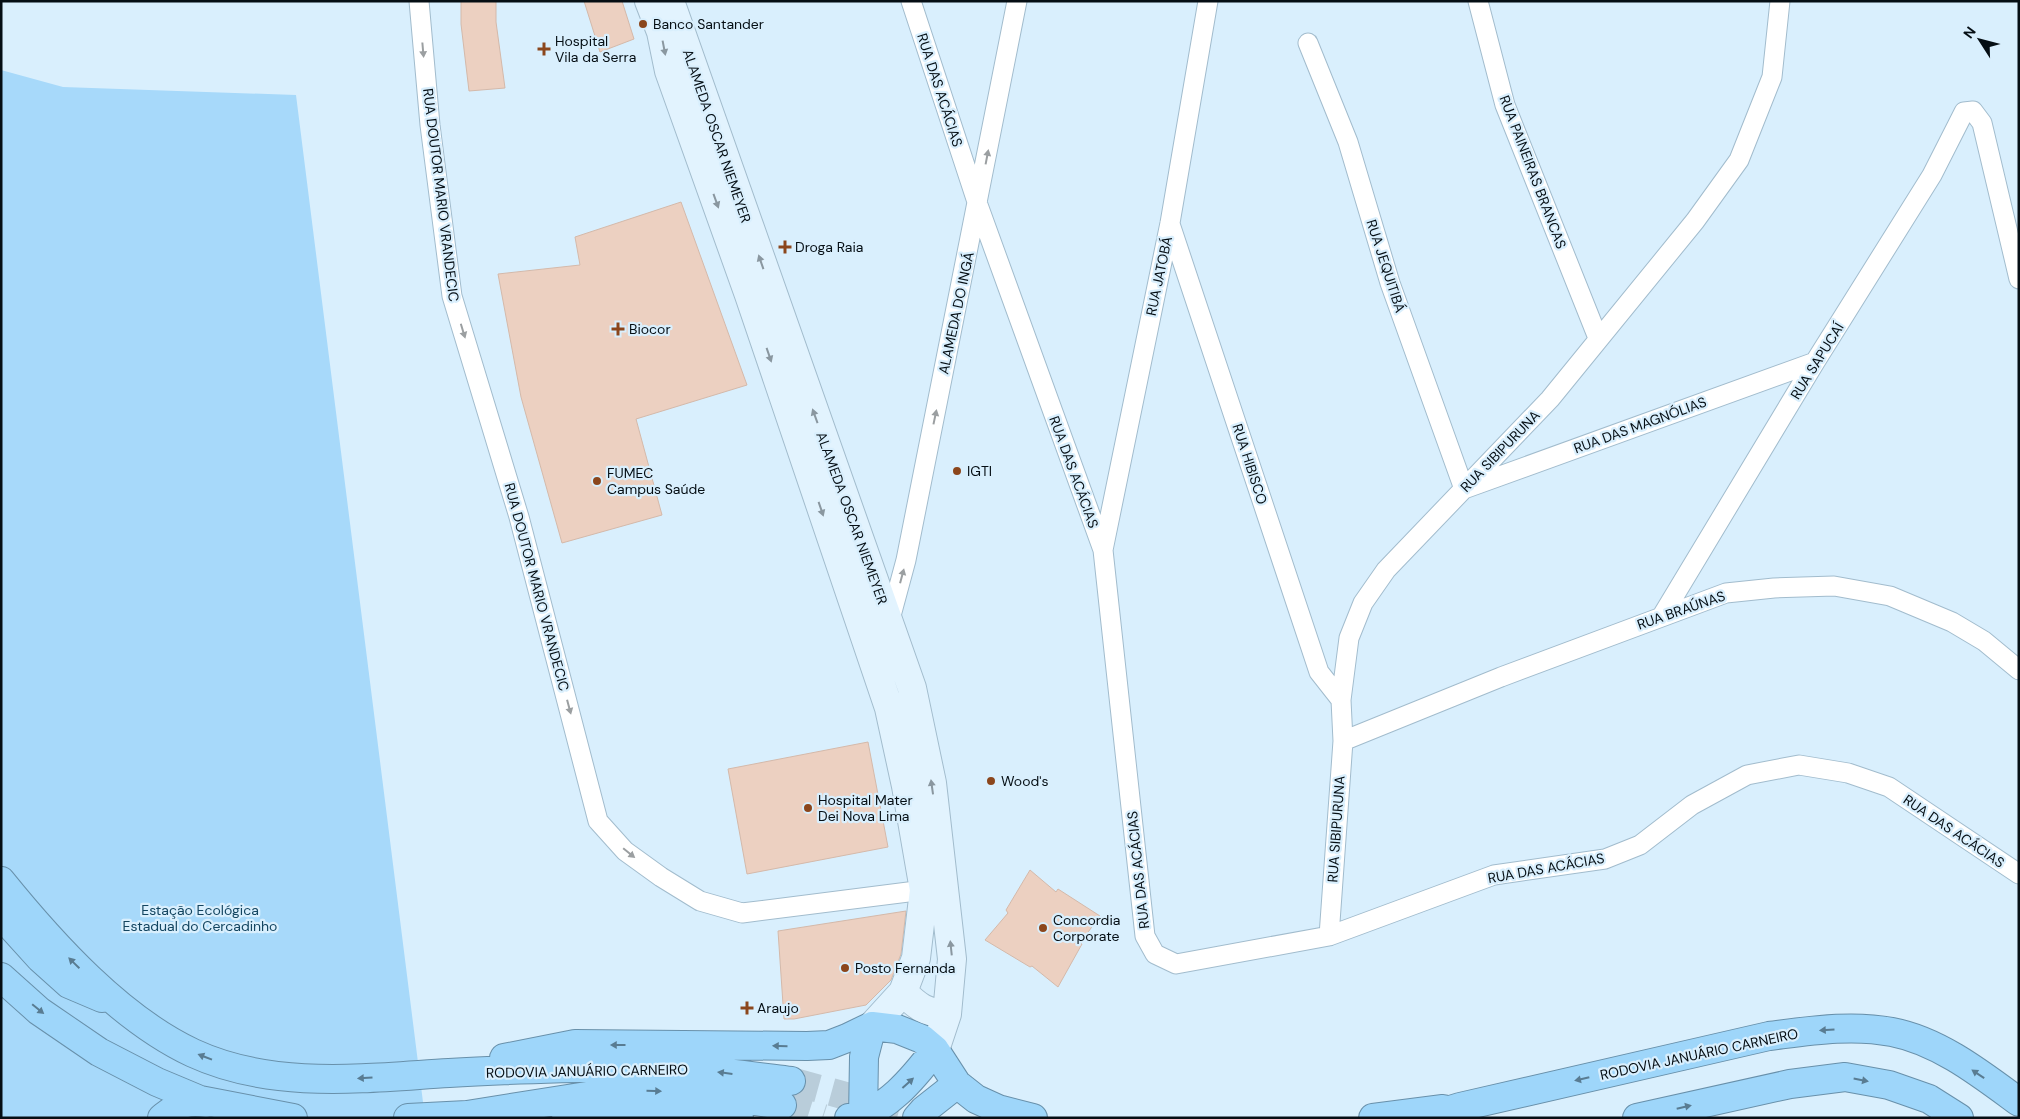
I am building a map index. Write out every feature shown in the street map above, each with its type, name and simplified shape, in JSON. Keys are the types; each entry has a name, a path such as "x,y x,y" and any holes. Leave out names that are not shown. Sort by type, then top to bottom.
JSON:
{"highway":[{"path":"1,881 70,958 120,1005"},
{"path":"1,915 40,958 69,984 120,1005"},
{"path":"1,977 39,1011 100,1052 158,1082 200,1100 244,1110"},
{"name":"RODOVIA JANUÁRIO CARNEIRO","path":"120,1005 154,1032 193,1053 221,1064 258,1072 298,1077 340,1079 629,1067 693,1069 786,1093 625,1090 467,1115 412,1117"},
{"path":"872,1026 864,1057 866,1112 893,1096 914,1078 934,1050"},
{"path":"449,1073 481,1062 574,1044 829,1045 872,1026 897,1029 922,1039 934,1050 957,1084 976,1099 998,1109 1033,1118"},
{"name":"RODOVIA JANUÁRIO CARNEIRO","path":"1424,1118 1460,1107 1769,1036 1854,1028 1892,1032 1923,1041 1950,1056 2019,1102"},
{"path":"1637,1118 1790,1084 1845,1077 1889,1085 1929,1099 1959,1118"},
{"path":"917,1118 924,1110 957,1084"},
{"path":"946,1118 956,1098 957,1084"},
{"path":"162,1118 178,1106 190,1101 293,1118"},
{"path":"1373,1118 1460,1107"},
{"path":"467,1115 527,1117 584,1113 684,1111 739,1118"}],"street":[{"name":"ALAMEDA OSCAR NIEMEYER","path":"649,1 661,32 669,71 707,140 912,688 932,783 952,959 947,1014 934,1050"},
{"name":"ALAMEDA OSCAR NIEMEYER","path":"670,1 749,295 889,708 906,786 924,890 916,958 903,992 872,1026"},
{"name":"RUA DAS ACÁCIAS","path":"911,1 978,205 1103,550 1145,936 1154,954 1176,964 1329,936 1494,875 1605,859 1640,845 1692,805 1747,775 1799,765 1848,773 1889,787 2019,874"},
{"name":"ALAMEDA DO INGÁ","path":"889,623 906,560 1017,1"},
{"name":"RUA JATOBÁ","path":"1103,550 1170,223 1208,1"},
{"name":"RUA PAINEIRAS BRANCAS","path":"1478,1 1505,105 1598,338"},
{"name":"RUA SIBIPURUNA","path":"1329,936 1343,741 1342,700 1349,638 1363,603 1386,570 1550,399 1598,338 1696,221 1739,160 1772,77 1780,1"},
{"name":"RUA DOUTOR MARIO VRANDECIC","path":"421,5 430,125 452,296 519,517 598,821 625,851 661,877 700,901 742,913 924,890"},
{"name":"RUA JEQUITIBÁ","path":"1308,43 1348,142 1390,283 1464,488"},
{"name":"RUA SAPUCAÍ","path":"1662,616 1815,362 1932,175 1964,112 1973,111 1982,123 2019,279"},
{"name":"RUA HIBISCO","path":"1170,223 1319,672 1342,700"},
{"name":"RUA DAS MAGNÓLIAS","path":"1464,488 1815,362"},
{"name":"RUA BRAÚNAS","path":"1343,741 1501,676 1662,616 1726,594 1774,588 1834,586 1890,596 1952,622 1984,642 2019,670"},
{"path":"903,992 916,1005 931,1013 947,1014"}],"green space":[{"name":"Estação Ecológica Estadual do Cercadinho","path":"1,70 63,87 296,95 425,1118 1,1118"}],"building":[{"path":"461,1 496,1 496,22 505,88 469,91 461,24"},
{"path":"584,1 622,1 634,39 600,52"},
{"name":"Biocor","path":"681,202 747,385 636,419 662,515 562,543 521,397 498,274 580,265 575,237"},
{"name":"Hospital Mater Dei Nova Lima","path":"868,742 888,847 747,874 728,769"},
{"name":"Concordia Corporate","path":"1030,870 1056,892 1058,889 1100,916 1080,943 1082,944 1058,987 1032,966 1030,967 985,940 1008,913 1006,910"},
{"path":"906,911 901,954 891,980 866,1005 794,1019 784,1019 778,931"}],"tunnel":[{"path":"791,1081 926,1118"},
{"path":"782,1105 823,1118"}],"place":[{"name":"Banco Santander","path":"643,24"},
{"name":"Hospital Vila da Serra","path":"544,49"},
{"name":"Droga Raia","path":"785,247"},
{"name":"Biocor","path":"618,329"},
{"name":"IGTI","path":"957,471"},
{"name":"FUMEC Campus Saúde","path":"597,481"},
{"name":"Wood's","path":"991,781"},
{"name":"Hospital Mater Dei Nova Lima","path":"808,808"},
{"name":"Concordia Corporate","path":"1043,928"},
{"name":"Posto Fernanda","path":"845,968"},
{"name":"Araujo","path":"747,1008"}]}
